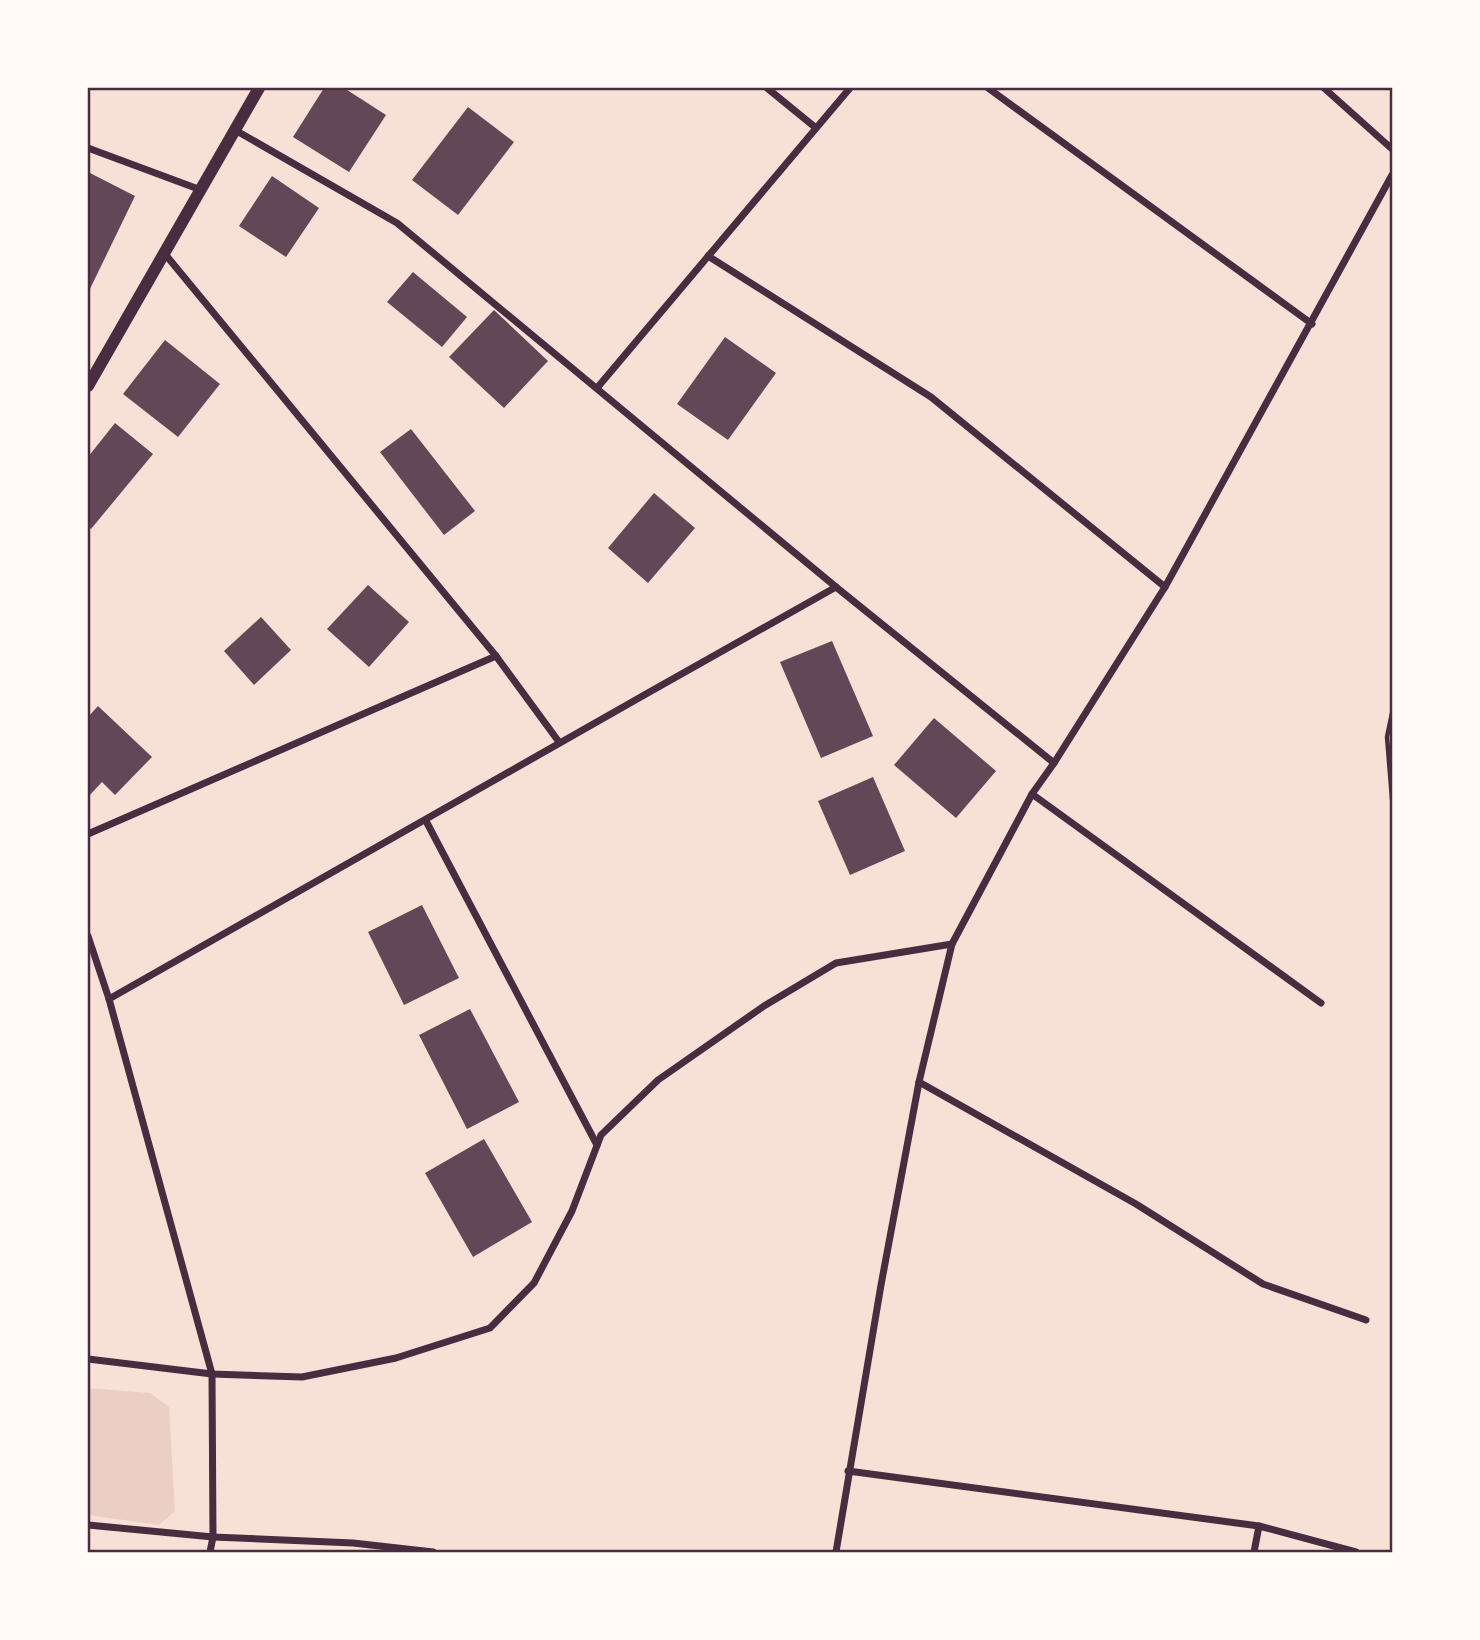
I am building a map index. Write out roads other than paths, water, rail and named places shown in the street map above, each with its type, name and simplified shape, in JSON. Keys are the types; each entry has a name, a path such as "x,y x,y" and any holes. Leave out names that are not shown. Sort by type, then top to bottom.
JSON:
{"street":[{"path":"88,386 259,88"},
{"path":"767,88 816,128"},
{"path":"597,388 850,88"},
{"path":"988,88 1312,324"},
{"path":"1324,88 1392,149"},
{"path":"235,130 397,223 836,587 1054,763"},
{"path":"88,148 201,190"},
{"path":"836,1552 848,1471 919,1082 952,943 1032,794 1165,587 1392,176"},
{"path":"165,254 496,656 559,741"},
{"path":"708,256 931,397 1165,587"},
{"path":"109,999 426,821 559,741 836,587"},
{"path":"88,834 496,656"},
{"path":"1032,794 1321,1003"},
{"path":"426,821 597,1145"},
{"path":"88,936 109,999 212,1374 213,1537 210,1552"},
{"path":"88,1359 212,1374 302,1377 396,1358 491,1328 534,1283 572,1211 601,1135 657,1080 764,1006 836,963 952,943"},
{"path":"919,1082 1136,1204 1264,1284 1366,1320"},
{"path":"848,1471 1259,1525 1356,1552"},
{"path":"88,1525 213,1537 352,1543 433,1552"},
{"path":"1254,1552 1259,1525"}]}
